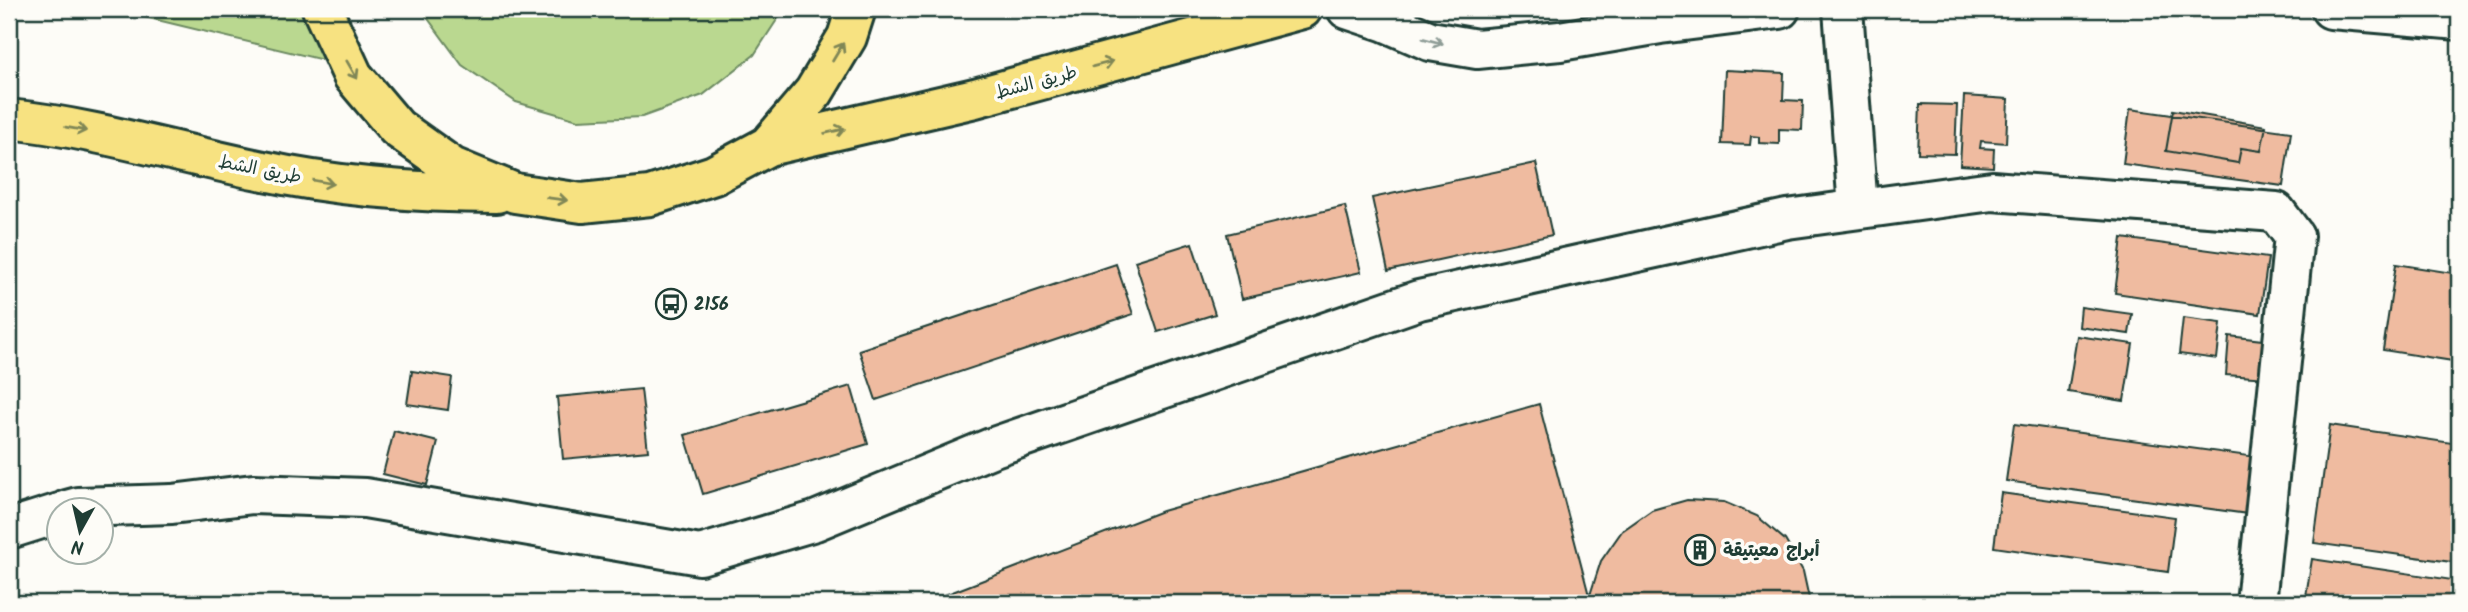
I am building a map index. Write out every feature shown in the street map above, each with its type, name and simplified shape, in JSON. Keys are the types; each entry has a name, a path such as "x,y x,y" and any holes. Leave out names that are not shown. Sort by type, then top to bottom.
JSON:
{"highway":[{"path":"322,9 353,75 397,128 452,167 514,193 582,203 650,196 714,175 768,146 814,92 847,37 856,9"},
{"name":"طريق الشط","path":"768,146 975,98 1302,9"},
{"name":"طريق الشط","path":"9,119 87,131 261,171 345,185 429,193 514,193"}],"lane":[{"path":"1347,9 1430,41 1478,49 1560,41 1660,24 1780,9"},
{"path":"1843,9 1858,209"},
{"path":"2331,9 2459,20"},
{"path":"116,506 172,504 253,494 365,498 701,555 815,521 991,448 1419,300 1787,219 1992,191 2276,212 2294,236 2256,603"},
{"path":"9,529 46,517"}],"green space":[{"path":"57,9 309,9 323,60 124,12"},
{"path":"421,9 784,9 754,55 703,95 642,117 578,120 516,102 462,65"}],"building":[{"path":"1725,70 1784,73 1783,100 1803,101 1802,130 1779,129 1779,144 1759,143 1759,137 1751,136 1750,145 1722,144"},
{"path":"1964,96 2008,99 2006,143 1981,141 1980,148 1994,149 1993,167 1960,165"},
{"path":"1920,104 1957,105 1955,154 1918,153"},
{"path":"2130,109 2291,132 2283,186 2123,164"},
{"path":"2173,110 2266,126 2261,151 2241,148 2238,163 2166,151"},
{"path":"1536,163 1552,235 1388,271 1372,198"},
{"path":"1345,206 1361,272 1242,299 1227,234"},
{"path":"2122,238 2268,258 2260,314 2115,293"},
{"path":"1192,243 1215,314 1158,332 1135,261"},
{"path":"1116,264 1133,314 876,400 859,350"},
{"path":"2396,264 2459,274 2459,362 2383,350"},
{"path":"2081,307 2132,314 2129,334 2079,327"},
{"path":"2183,318 2221,323 2217,359 2179,354"},
{"path":"2077,336 2133,344 2124,401 2068,392"},
{"path":"2229,336 2270,341 2267,378 2226,375"},
{"path":"412,371 452,377 448,410 407,404"},
{"path":"851,386 868,444 703,494 685,435"},
{"path":"641,389 648,451 563,459 557,397"},
{"path":"1539,404 1591,603 924,603 1162,511"},
{"path":"2014,424 2256,457 2248,514 2006,481"},
{"path":"2330,425 2459,444 2459,563 2314,543"},
{"path":"394,431 438,442 427,485 383,474"},
{"path":"2001,493 2175,517 2168,572 1994,547"},
{"name":"أبراج معيتيقة","path":"1687,500 1724,502 1757,516 1785,540 1803,571 1810,603 1591,603 1590,595 1601,561 1622,531 1652,510"},
{"path":"2312,559 2459,581 2459,603 2305,603"}],"place":[{"name":"2156","path":"671,304"},
{"name":"أبراج معيتيقة","path":"1700,550"}]}
